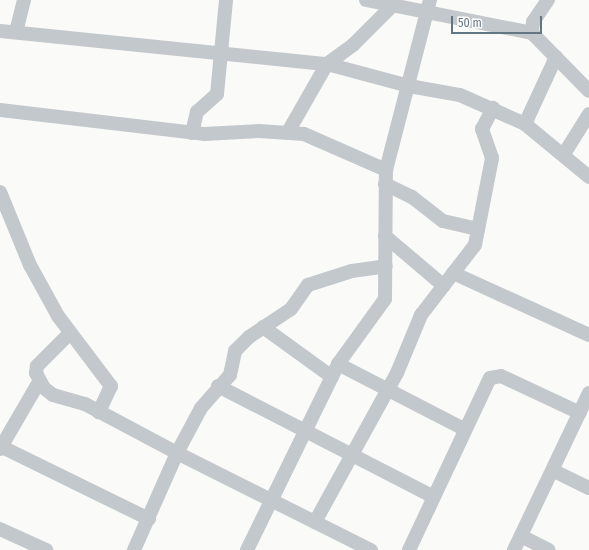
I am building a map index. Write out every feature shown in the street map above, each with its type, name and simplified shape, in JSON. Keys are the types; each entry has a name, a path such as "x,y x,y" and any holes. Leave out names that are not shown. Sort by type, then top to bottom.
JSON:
{"street":[{"path":"16,32 24,0"},
{"path":"192,133 197,112 217,94 219,52 226,0"},
{"path":"366,0 394,4 429,5 532,33 589,91"},
{"path":"532,33 533,22 548,0"},
{"path":"288,132 327,64 352,45 394,4"},
{"path":"248,550 270,501 338,364 385,299 386,177 429,5"},
{"path":"0,31 132,46 219,52 327,64 409,86 460,96 493,108 526,124 564,154 589,177"},
{"path":"526,124 556,57"},
{"path":"315,522 350,453 386,388 397,373 421,315 475,245 492,158 482,129 493,108"},
{"path":"0,110 192,133 288,132 315,137 386,177 443,220 478,229"},
{"path":"564,154 589,114"},
{"path":"0,192 30,265 70,333 111,386 99,412"},
{"path":"386,236 444,286"},
{"path":"134,550 177,453 201,408 218,386 230,375 235,351 263,327 291,309 308,285 352,270 386,266"},
{"path":"453,273 589,335"},
{"path":"263,327 332,377"},
{"path":"70,333 37,366 39,382 0,447 148,519"},
{"path":"338,364 464,429"},
{"path":"409,550 432,496 484,386 495,375 580,413"},
{"path":"39,382 53,395 99,412 270,501 371,550"},
{"path":"218,386 432,496"},
{"path":"514,550 554,471 589,394"},
{"path":"554,471 589,488"},
{"path":"0,528 46,550"},
{"path":"521,536 550,550"}]}
